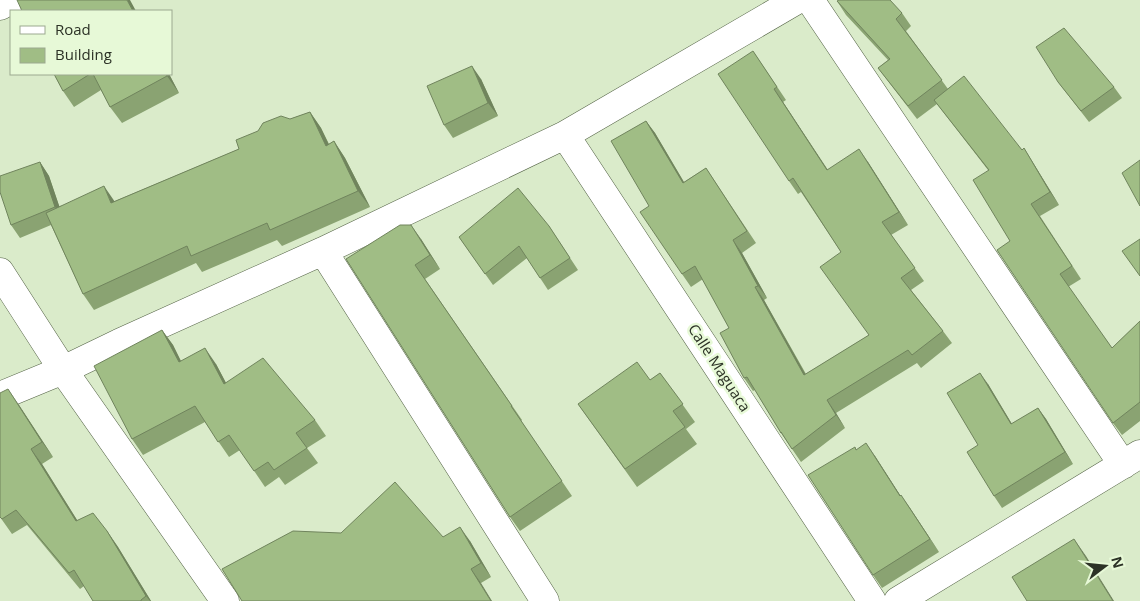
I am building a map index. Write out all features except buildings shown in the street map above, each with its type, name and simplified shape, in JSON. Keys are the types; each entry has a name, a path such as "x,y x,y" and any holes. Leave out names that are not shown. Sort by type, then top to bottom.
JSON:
{"street":[{"path":"0,6 11,0"},
{"path":"0,396 63,370 323,251 565,135 797,0"},
{"path":"810,0 1132,459 898,601"},
{"name":"Calle Maguaca","path":"565,135 872,601"},
{"path":"323,251 546,601"},
{"path":"0,272 63,370 225,601"}]}
